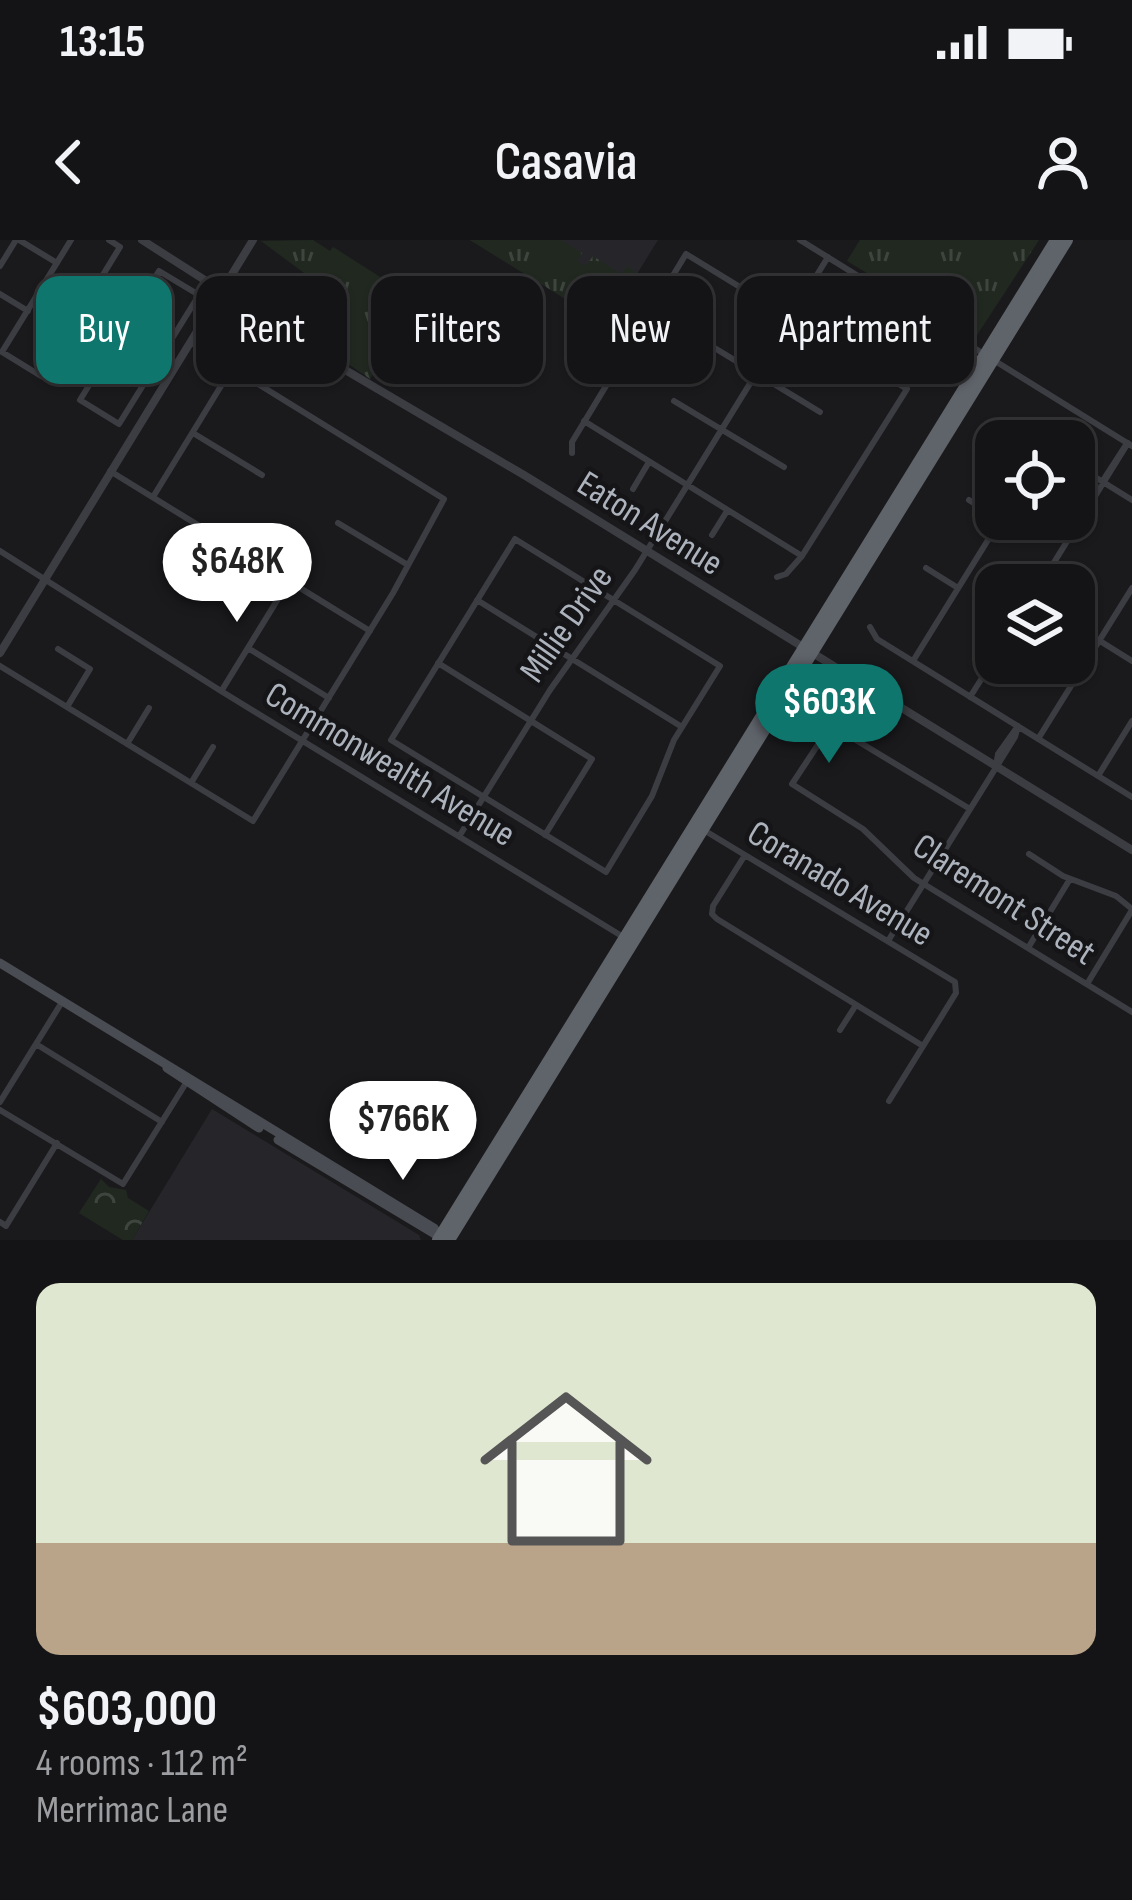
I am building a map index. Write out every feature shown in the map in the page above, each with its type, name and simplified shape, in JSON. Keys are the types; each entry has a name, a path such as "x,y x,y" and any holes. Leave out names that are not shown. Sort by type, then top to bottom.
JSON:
{"highway":[{"path":"443,1239 1063,241"}],"main road":[{"path":"0,963 443,1239"},
{"path":"164,1064 434,1228 443,1239"}],"street":[{"path":"1,263 17,240 57,263"},
{"path":"49,276 71,240"},
{"path":"102,276 120,247 109,240"},
{"name":"Eaton Avenue","path":"142,240 201,276"},
{"path":"230,276 253,240"},
{"path":"800,240 816,244 828,257 1130,444 1053,564"},
{"path":"572,452 572,442 584,421 686,254 737,285"},
{"name":"Millie Drive","path":"816,276 828,257"},
{"path":"172,278 199,295 172,339"},
{"path":"0,294 28,310"},
{"path":"36,297 2,352 36,373"},
{"path":"0,653 196,332"},
{"path":"190,342 196,346"},
{"name":"Eaton Avenue","path":"347,370 1132,850"},
{"path":"90,384 80,400 119,424 144,384"},
{"path":"153,497 222,384"},
{"path":"0,666 253,821 370,631 444,499 258,384"},
{"name":"Millie Drive","path":"460,835 572,658 647,551 749,384"},
{"path":"774,384 820,412"},
{"path":"777,578 802,556 907,389 899,384"},
{"path":"674,401 784,466"},
{"path":"584,421 802,556"},
{"path":"193,433 262,476"},
{"path":"633,489 649,462"},
{"path":"110,471 370,631"},
{"path":"1095,477 1132,500"},
{"path":"970,500 975,503"},
{"path":"712,536 728,511"},
{"path":"338,523 408,565"},
{"path":"515,539 612,598 720,666 666,755 648,803 606,872 391,740 515,539"},
{"path":"913,661 987,540"},
{"name":"Commonwealth Avenue","path":"0,551 221,692 630,940"},
{"path":"926,568 958,588"},
{"path":"221,692 289,581"},
{"path":"1038,739 1132,588"},
{"path":"477,600 682,727"},
{"path":"871,627 877,639 1132,797"},
{"path":"1100,640 1132,661"},
{"path":"248,648 329,698"},
{"path":"58,649 90,668 67,707"},
{"path":"438,664 592,759 545,835"},
{"path":"970,697 978,684"},
{"path":"127,744 149,708"},
{"path":"1098,776 1132,721"},
{"name":"Claremont Street","path":"970,809 831,725 792,784 862,829 923,884 1132,1012"},
{"path":"888,941 1018,726"},
{"path":"191,783 214,747"},
{"name":"Coranado Avenue","path":"699,827 958,988 923,1046"},
{"path":"1029,854 1070,879 1117,896 1132,910 1087,984"},
{"path":"745,855 712,914 923,1046 889,1101"},
{"path":"1028,948 1070,879"},
{"path":"62,1002 0,1106 123,1184 186,1083"},
{"path":"841,1030 856,1005"},
{"path":"36,1044 162,1122"},
{"path":"3,1224 57,1143"}],"shaded area":[{"path":"470,240 658,240 636,276 567,276 567,300 543,285 543,276 528,276"},
{"path":"212,1109 419,1235 421,1240 132,1240"}],"green space":[{"path":"313,240 379,276 371,276 370,379 347,363 347,276 308,276 261,241"},
{"path":"470,240 561,240 582,253 577,261 586,266 593,256 621,274 627,266 637,273 635,276 567,276 567,300 543,285 543,276 528,276"},
{"path":"860,240 1039,240 975,338 974,276 872,276 847,261"},
{"path":"101,1179 109,1187 126,1190 128,1198 149,1211 132,1240 123,1240 79,1213"}]}
